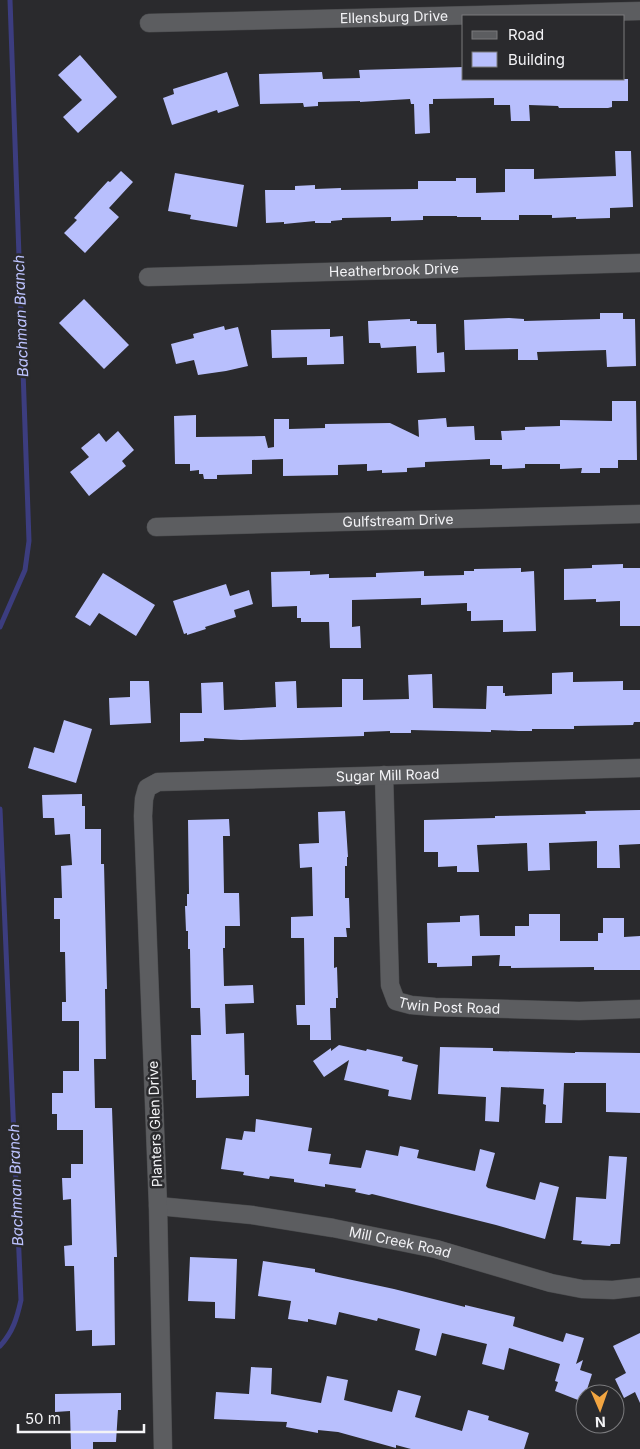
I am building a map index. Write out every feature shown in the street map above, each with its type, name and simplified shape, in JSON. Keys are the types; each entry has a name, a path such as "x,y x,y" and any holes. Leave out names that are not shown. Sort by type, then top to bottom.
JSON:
{"street":[{"name":"Ellensburg Drive","path":"476,15 640,11"},
{"name":"Ellensburg Drive","path":"149,23 462,15"},
{"name":"Heatherbrook Drive","path":"148,277 640,263"},
{"name":"Gulfstream Drive","path":"156,528 640,514"},
{"name":"Sugar Mill Road","path":"144,799 147,788 158,782 640,768"},
{"name":"Twin Post Road","path":"384,775 390,985 396,1000 411,1005 435,1007 579,1011 640,1009"},
{"name":"Planters Glen Drive","path":"144,799 158,1206 163,1449"},
{"name":"Mill Creek Road","path":"158,1206 252,1215 342,1230 436,1249 551,1283 582,1289 613,1290 640,1287"}],"building":[{"path":"80,55 117,97 78,133 63,117 82,100 58,75"},
{"path":"462,67 462,80 628,79 628,101 612,101 612,107 608,108 559,108 558,106 529,105 530,121 511,121 510,105 494,105 494,98 433,99 433,104 429,104 430,133 415,134 414,104 411,104 410,99 318,102 318,106 304,107 303,103 260,104 259,74 322,72 323,79 360,78 359,70"},
{"path":"227,72 239,106 218,113 217,110 172,125 163,98 174,94 173,89"},
{"path":"615,151 631,151 633,207 610,208 610,218 576,219 576,217 552,218 552,215 519,215 519,220 481,220 481,217 423,216 423,220 391,221 391,217 342,218 342,220 331,221 331,223 315,223 315,221 284,224 284,222 266,223 265,190 295,190 295,186 315,185 315,189 418,189 418,181 456,181 456,178 476,178 476,193 505,192 505,169 534,169 534,179 616,176"},
{"path":"121,171 133,182 109,208 119,217 85,253 64,233 77,220 74,218 108,181 110,182"},
{"path":"175,173 244,185 237,227 190,219 191,215 168,211"},
{"path":"84,299 129,345 104,369 59,323"},
{"path":"600,313 623,313 623,319 635,319 636,366 607,367 606,350 537,352 538,360 518,360 518,349 465,350 464,320 509,318 524,319 524,321 600,319"},
{"path":"410,319 410,321 417,321 417,324 436,324 437,353 444,352 445,372 417,373 416,346 381,348 380,343 369,343 368,321"},
{"path":"224,326 225,330 238,327 248,366 198,375 194,360 176,364 171,344 194,338 193,334"},
{"path":"330,329 330,337 343,336 344,364 307,365 307,357 272,358 271,330"},
{"path":"612,401 636,401 637,460 618,460 618,468 600,468 600,473 581,473 582,468 560,469 560,464 525,464 525,468 502,469 502,465 490,465 490,459 425,462 425,467 407,468 407,472 382,473 382,470 367,471 367,464 338,465 338,475 283,476 283,459 252,460 252,474 217,475 217,479 204,479 203,474 199,474 199,470 190,471 190,464 175,464 174,416 196,415 196,437 265,436 268,448 274,447 274,419 289,419 289,429 325,428 325,424 390,423 419,437 418,420 446,418 447,427 474,426 475,440 502,440 501,431 525,430 525,427 560,426 560,420 612,421"},
{"path":"118,431 134,450 122,461 126,466 89,496 70,472 89,457 81,448 99,433 106,442"},
{"path":"623,564 623,568 640,568 640,626 620,626 620,601 596,602 596,599 564,600 564,569 592,568 592,565"},
{"path":"521,568 521,572 534,571 536,631 503,632 503,620 471,621 471,611 467,611 467,603 421,605 421,598 352,600 352,627 360,626 361,648 330,648 329,622 301,622 301,618 297,618 297,606 272,607 271,572 310,571 310,575 329,574 329,578 376,577 376,573 424,571 424,576 464,575 464,571 474,571 474,569"},
{"path":"103,573 155,605 136,636 99,613 90,626 75,617"},
{"path":"226,584 230,596 249,590 253,604 234,610 236,617 205,627 206,629 187,635 187,633 184,634 173,601"},
{"path":"573,672 573,682 623,681 623,690 640,690 640,722 634,722 633,725 574,726 574,729 532,729 532,731 411,730 411,733 390,733 390,731 364,732 364,736 241,740 204,738 204,741 180,742 180,713 202,713 201,683 223,682 224,710 276,707 275,682 296,681 297,708 342,707 342,679 363,679 363,700 409,699 408,675 432,674 433,708 486,709 487,686 503,686 505,696 552,694 552,673"},
{"path":"130,681 149,681 151,723 110,725 109,698 130,697"},
{"path":"64,720 92,729 76,783 28,768 34,747 54,753"},
{"path":"82,794 82,806 85,806 85,829 101,829 101,864 104,864 107,989 105,989 106,1059 94,1059 95,1108 112,1108 117,1257 114,1257 115,1345 92,1346 92,1330 76,1331 74,1266 65,1266 64,1246 72,1245 71,1199 63,1200 62,1178 71,1178 71,1164 83,1164 83,1130 57,1130 57,1114 52,1114 52,1093 63,1093 63,1071 79,1071 79,1021 62,1021 62,1002 66,1002 65,952 60,952 60,919 54,919 54,898 62,898 61,866 72,865 70,834 55,835 54,818 43,818 42,795"},
{"path":"640,810 640,844 619,845 620,868 597,868 597,841 549,843 550,870 528,871 527,843 477,845 479,872 457,872 457,866 438,867 438,852 424,852 424,820 586,814 585,811"},
{"path":"345,811 348,857 347,866 345,866 345,898 349,898 350,928 346,928 347,937 334,937 334,968 337,967 338,998 336,998 336,1008 330,1008 331,1040 310,1040 310,1025 297,1025 296,1005 305,1005 304,938 291,938 291,917 313,916 312,867 300,868 299,844 319,843 318,812"},
{"path":"229,819 230,836 223,836 224,893 239,893 240,926 225,926 225,948 223,948 224,986 253,985 254,1003 225,1004 226,1034 244,1033 245,1075 249,1075 249,1096 196,1098 196,1080 192,1080 191,1035 201,1035 200,1008 191,1008 190,949 188,949 188,931 186,931 185,906 187,906 187,894 189,894 188,820"},
{"path":"529,914 560,914 560,941 598,941 598,933 603,933 603,918 624,918 624,937 640,936 640,970 594,970 594,967 511,968 511,966 499,966 500,955 472,956 472,966 437,967 437,963 428,963 427,923 460,922 460,916 479,915 480,936 515,936 515,926 529,926"},
{"path":"339,1045 403,1057 402,1061 418,1065 411,1100 388,1096 389,1090 344,1080 349,1060 324,1077 313,1061 331,1048 331,1051"},
{"path":"440,1047 493,1048 493,1051 640,1053 640,1113 606,1112 606,1083 564,1083 562,1123 545,1123 546,1105 543,1104 544,1089 501,1087 499,1122 485,1121 486,1097 438,1094"},
{"path":"256,1119 312,1128 308,1151 331,1154 329,1164 361,1168 366,1150 398,1156 400,1146 419,1150 417,1158 475,1171 480,1149 495,1153 486,1186 488,1188 535,1200 540,1182 559,1187 545,1239 372,1194 355,1192 356,1189 325,1184 325,1187 294,1182 294,1179 270,1176 269,1179 243,1175 244,1172 221,1169 226,1138 242,1140 244,1131 255,1132"},
{"path":"609,1156 627,1157 620,1244 611,1244 610,1246 581,1244 582,1241 573,1240 576,1197 606,1199"},
{"path":"190,1257 237,1259 235,1319 215,1318 215,1302 188,1301"},
{"path":"263,1261 315,1269 315,1272 515,1317 513,1326 563,1342 566,1333 584,1338 576,1364 583,1360 580,1370 592,1374 589,1384 575,1384 575,1399 555,1391 558,1382 555,1381 560,1364 509,1348 504,1370 482,1364 487,1344 442,1333 436,1356 415,1350 420,1329 378,1318 377,1321 339,1312 336,1325 308,1319 308,1322 288,1319 291,1301 258,1296"},
{"path":"640,1333 640,1403 635,1392 625,1397 625,1384 617,1384 615,1379 626,1373 613,1346"},
{"path":"251,1367 272,1368 271,1394 321,1403 327,1376 348,1380 344,1400 392,1412 398,1390 421,1396 415,1417 462,1431 468,1410 489,1416 488,1420 529,1433 524,1449 411,1449 396,1445 396,1448 338,1432 318,1430 318,1433 286,1427 287,1422 214,1419 216,1392 249,1394"},
{"path":"121,1393 121,1410 118,1410 116,1442 93,1442 93,1449 71,1449 70,1411 55,1412 55,1394"}],"waterway":[{"name":"Bachman Branch","path":"0,627 25,570 29,541 10,0"},
{"name":"Bachman Branch","path":"0,809 21,1300 14,1324 0,1346"}]}
